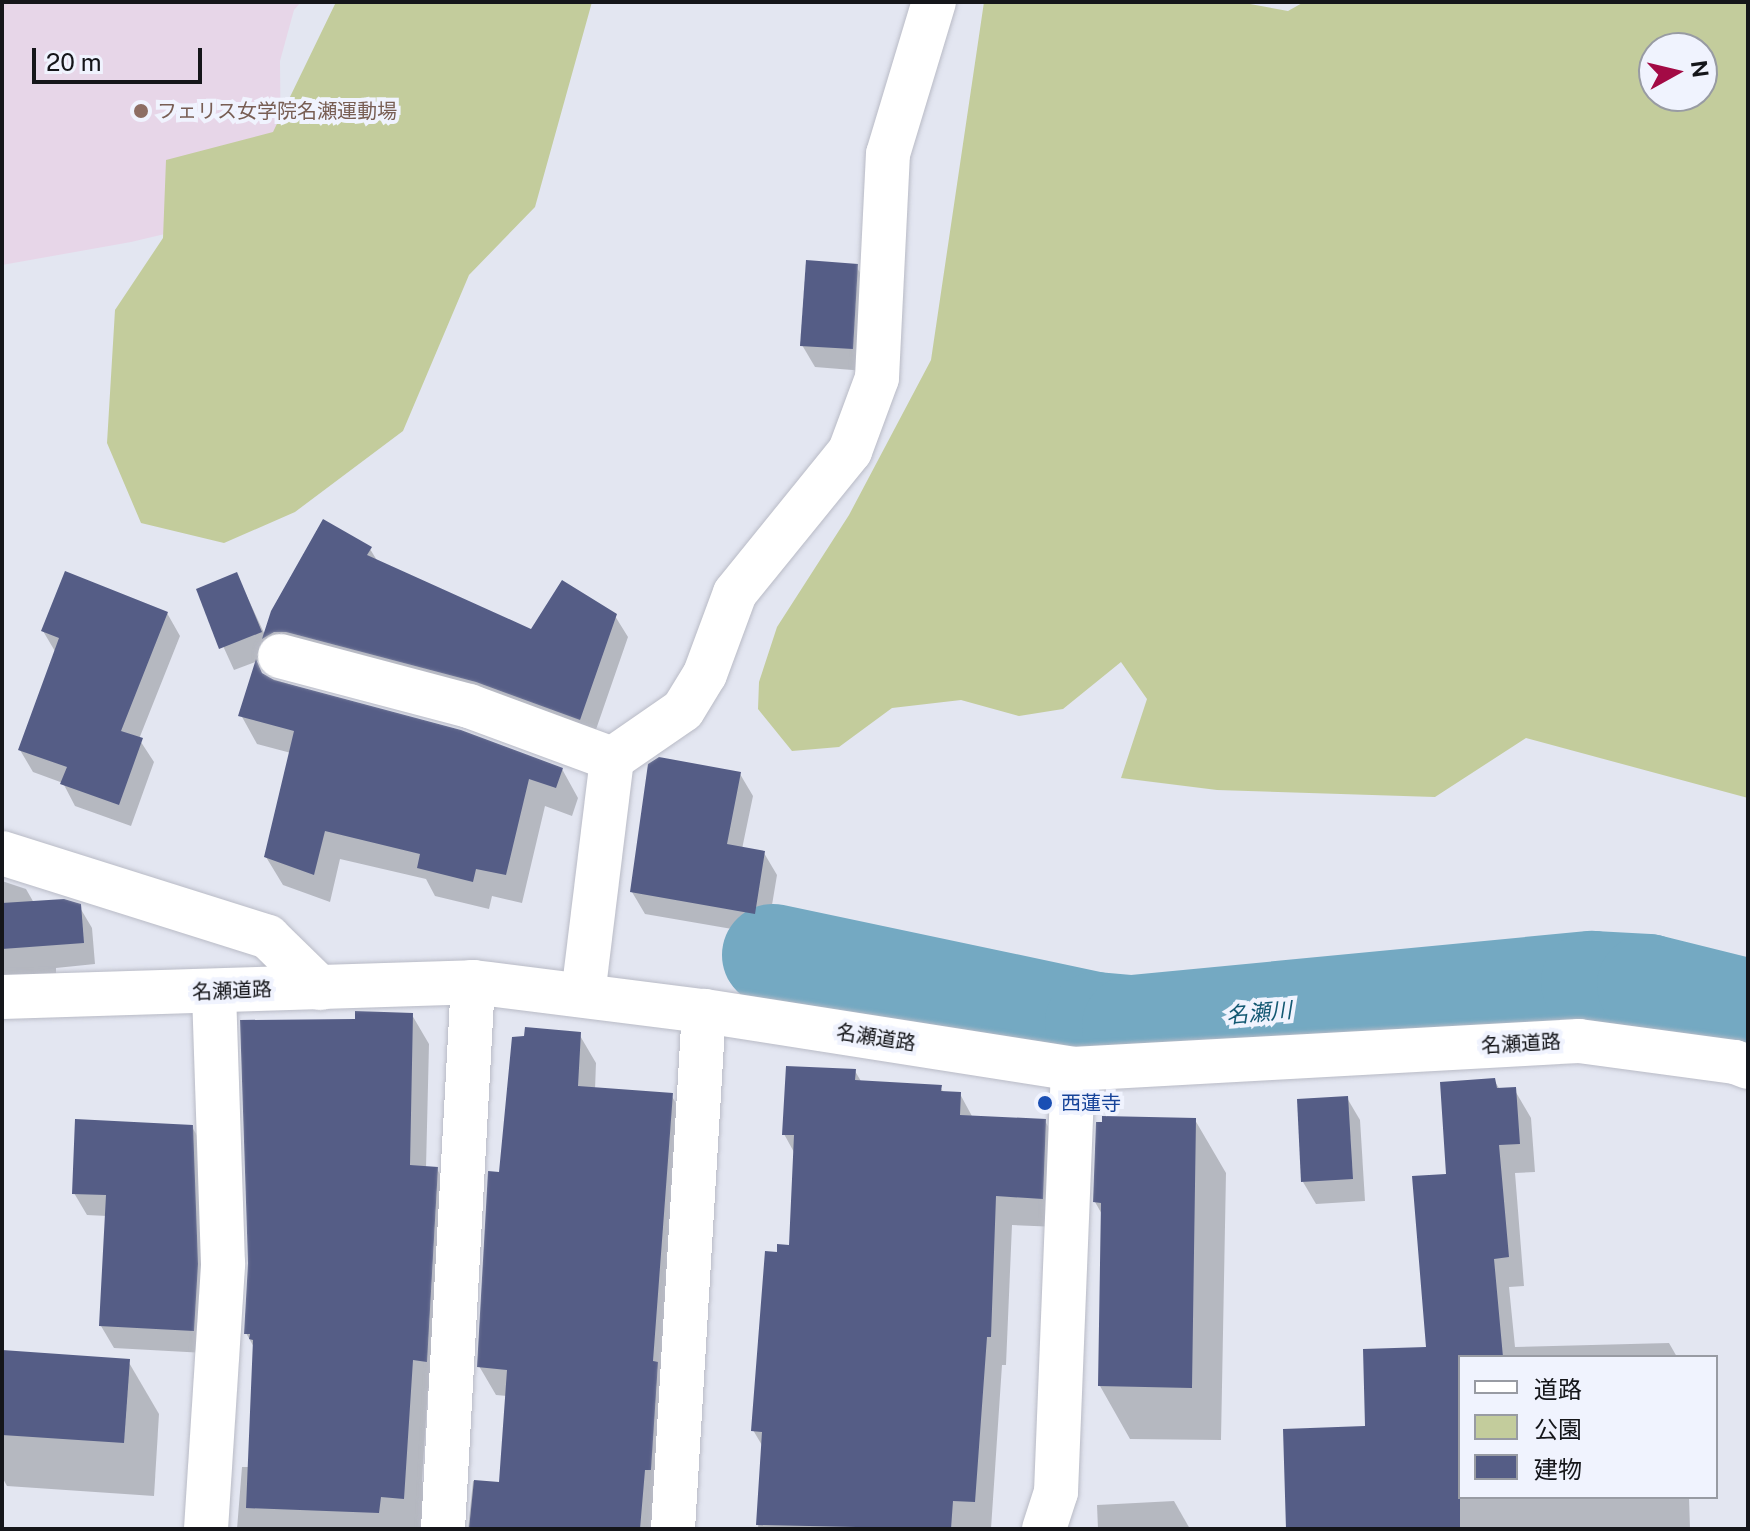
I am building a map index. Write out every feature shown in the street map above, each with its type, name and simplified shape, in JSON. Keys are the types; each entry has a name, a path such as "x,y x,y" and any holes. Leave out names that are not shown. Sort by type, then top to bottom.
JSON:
{"street":[{"path":"583,995 612,759 683,710 705,674 735,593 850,451 877,378 888,154 934,2"},
{"path":"280,656 469,706 612,759"},
{"path":"2,853 268,937 320,988"},
{"path":"443,1529 473,982"},
{"name":"名瀬道路","path":"2,997 473,982 704,1011 1073,1069 1579,1041 1735,1062 1748,1067"},
{"path":"206,1529 223,1264 214,992"},
{"path":"673,1529 704,1011"},
{"path":"1044,1529 1056,1492 1073,1069"}],"shaded area":[{"name":"フェリス女学院名瀬運動場","path":"2,2 301,2 294,10 280,61 281,162 228,219 131,242 2,265"}],"green space":[{"path":"336,2 592,2 535,207 469,275 403,431 295,512 224,543 141,523 107,443 115,310 163,238 166,160 273,132"},
{"path":"984,2 1239,2 1288,11 1304,2 1748,2 1748,798 1526,738 1435,797 1217,790 1121,778 1147,699 1121,662 1063,709 1019,716 961,700 892,708 839,747 792,751 758,709 759,682 777,627 849,515 931,360"}],"building":[{"path":"806,260 858,264 853,349 800,346"},
{"path":"323,519 372,547 367,555 531,629 562,580 617,614 580,720 476,682 286,632 274,632 262,639 271,611"},
{"path":"65,571 168,612 121,731 143,738 119,805 60,784 67,767 18,750 59,638 41,631"},
{"path":"237,572 262,632 219,649 196,589"},
{"path":"256,659 262,673 274,680 461,730 563,768 556,788 529,779 506,875 476,869 473,882 417,868 420,854 325,831 314,875 264,857 294,731 238,716"},
{"path":"659,757 741,772 727,844 765,851 755,914 630,892 648,764"},
{"path":"64,899 81,904 84,943 2,949 2,903"},
{"path":"355,1011 413,1013 410,1165 438,1167 427,1362 413,1360 404,1499 381,1497 379,1513 246,1508 253,1340 249,1339 250,1334 244,1334 248,1263 240,1020 355,1019"},
{"path":"525,1027 581,1032 578,1086 673,1093 653,1361 658,1362 651,1470 645,1470 640,1529 469,1529 474,1480 499,1482 507,1370 477,1367 488,1171 499,1172 512,1037 524,1036"},
{"path":"786,1066 856,1069 855,1080 942,1085 941,1091 961,1092 960,1115 1046,1119 1043,1199 996,1196 991,1337 987,1337 975,1502 953,1501 951,1529 756,1525 762,1432 751,1431 765,1251 777,1252 777,1244 789,1245 794,1135 782,1135"},
{"path":"1495,1078 1497,1088 1516,1087 1520,1144 1499,1145 1509,1257 1494,1259 1503,1355 1458,1355 1460,1529 1286,1529 1283,1429 1365,1426 1363,1349 1426,1347 1412,1176 1446,1174 1440,1082"},
{"path":"1348,1096 1353,1179 1301,1182 1297,1099"},
{"path":"1102,1116 1196,1118 1192,1388 1098,1386 1101,1203 1093,1202 1096,1122 1102,1122"},
{"path":"75,1119 193,1125 198,1264 194,1331 99,1326 106,1195 72,1194"},
{"path":"2,1350 130,1359 124,1443 2,1435"}],"waterway":[{"name":"名瀬川","path":"773,955 1096,1023 1133,1026 1592,982 1648,985 1748,1010"}],"place":[{"name":"フェリス女学院名瀬運動場","path":"141,111"},
{"name":"西蓮寺","path":"1045,1103"}]}
